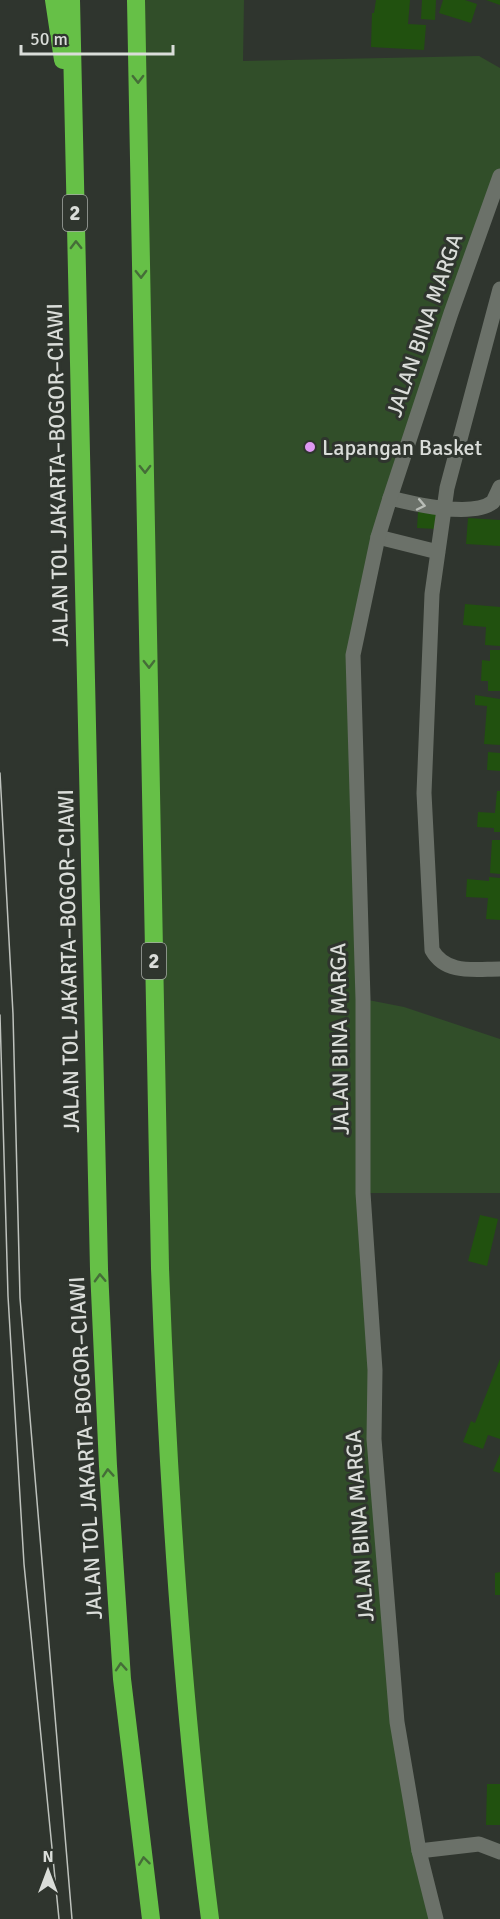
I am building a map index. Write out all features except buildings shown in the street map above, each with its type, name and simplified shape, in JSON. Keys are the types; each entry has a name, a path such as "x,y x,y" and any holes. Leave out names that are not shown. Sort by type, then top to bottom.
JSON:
{"highway":[{"path":"54,0 74,124"},
{"name":"JALAN TOL JAKARTA–BOGOR–CIAWI","path":"71,0 100,1280 108,1466 122,1679 151,1919"},
{"name":"2","path":"136,0 160,1268 166,1450 189,1741 210,1919"}],"street":[{"name":"JALAN BINA MARGA","path":"436,1919 419,1851 397,1722 374,1439 375,1370 363,1193 363,999 353,655 378,537 451,313 500,176"},
{"path":"500,290 447,488 432,594 424,783 432,950 438,960 457,969 500,969"},
{"path":"390,498 444,510 489,505 496,498 500,487"},
{"path":"378,537 438,552"},
{"path":"419,1851 479,1844 500,1852"}],"green space":[{"path":"136,0 244,0 243,61 479,56 500,68 500,170 378,537 353,655 363,999 404,1007 500,1039 500,1193 363,1193 397,1722 437,1919 210,1919 167,1461"}],"tram line":[{"path":"0,773 13,1014 20,1298 72,1919"},
{"path":"0,1015 8,1296 24,1564 59,1919"}],"place":[{"name":"Lapangan Basket","path":"310,447"}]}
